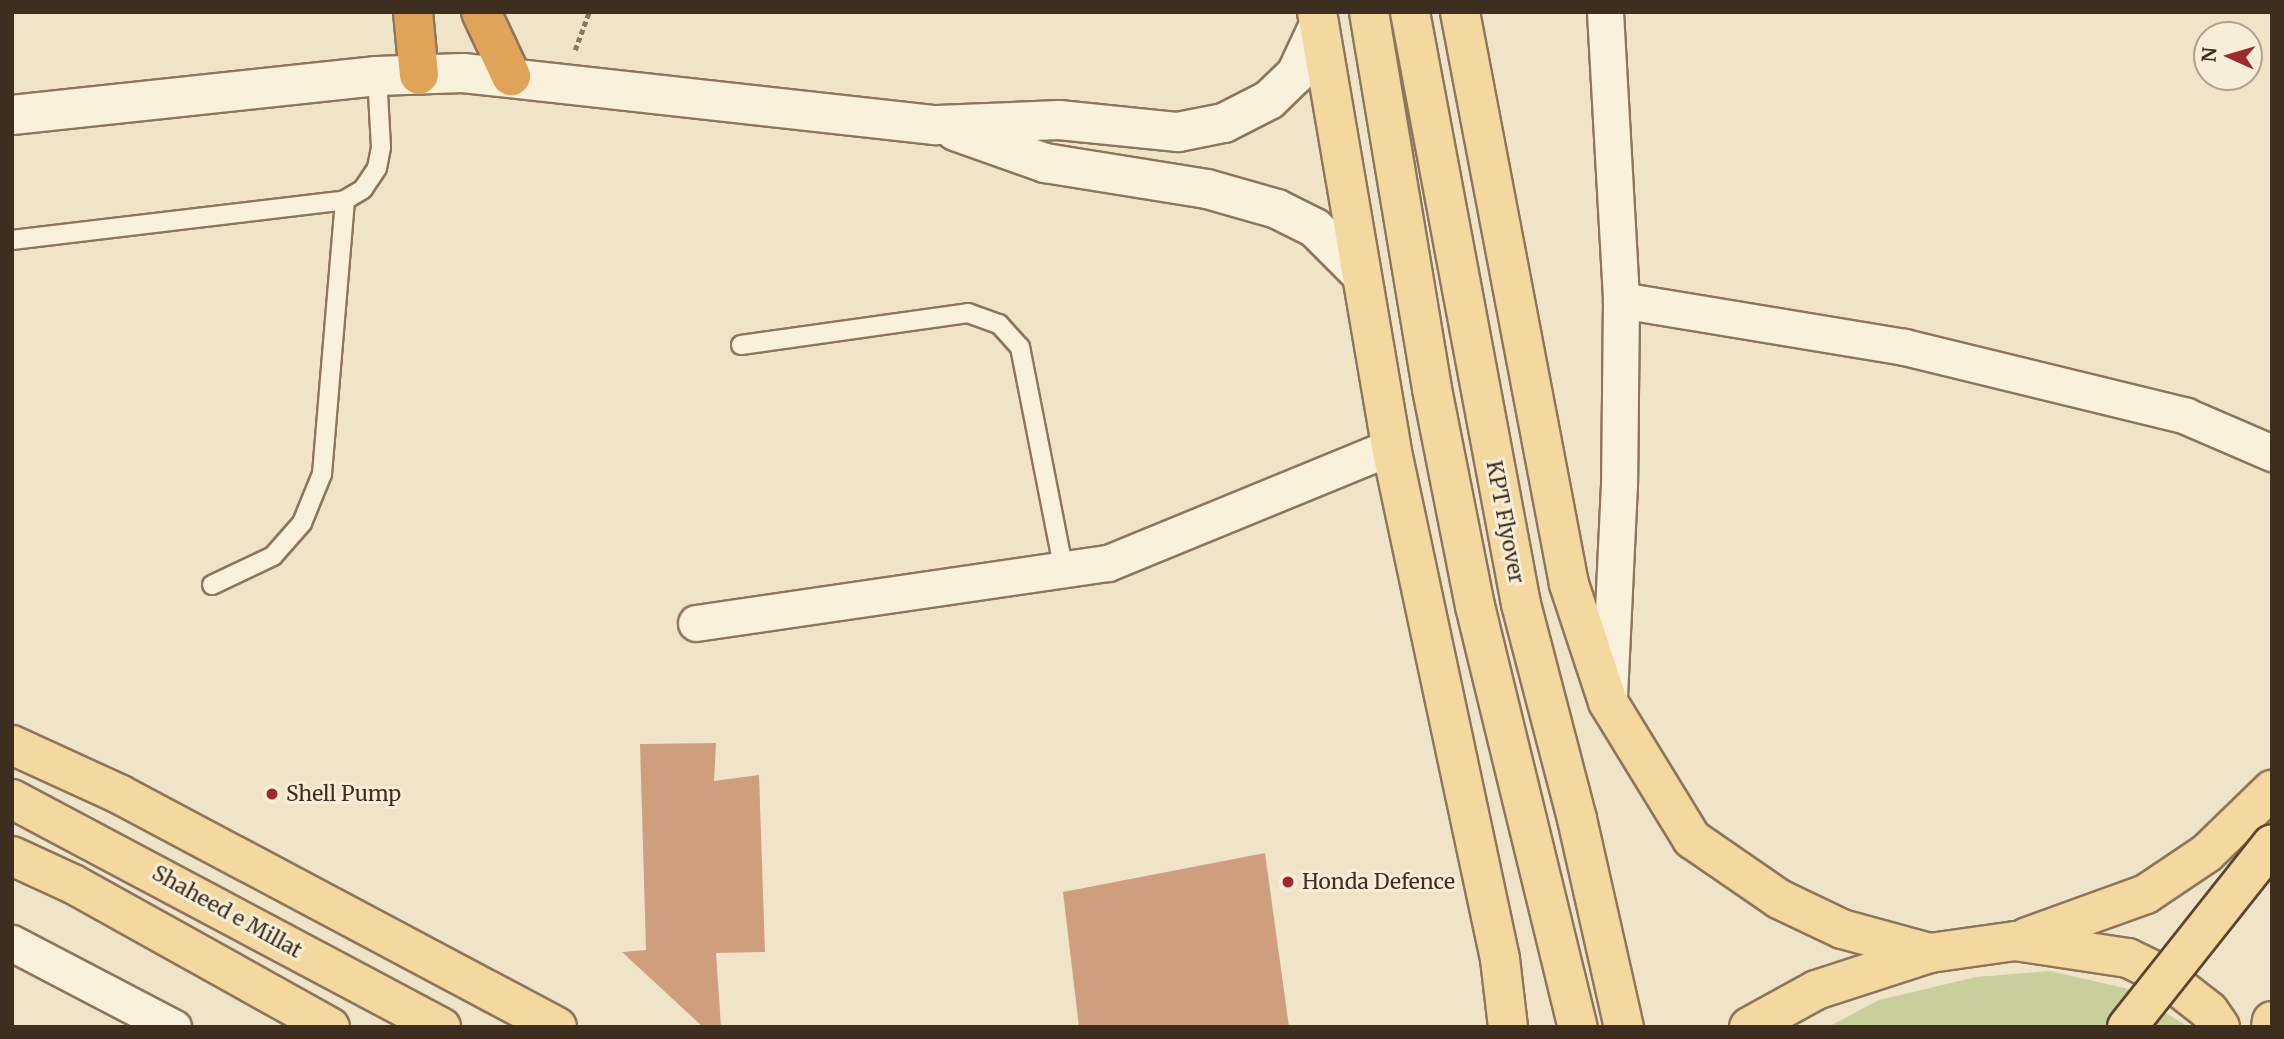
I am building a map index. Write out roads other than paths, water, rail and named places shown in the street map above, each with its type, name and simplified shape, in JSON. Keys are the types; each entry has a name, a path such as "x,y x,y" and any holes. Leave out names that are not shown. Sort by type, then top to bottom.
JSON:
{"highway":[{"path":"413,12 419,75"},
{"path":"481,12 511,76"}],"main road":[{"path":"1369,12 1472,593 1578,1027"},
{"name":"KPT Flyover","path":"1410,12 1521,604 1577,819 1623,1027"},
{"path":"1460,12 1569,584 1608,702 1692,839 1791,905 1842,929 1930,953"},
{"path":"1318,19 1391,447 1500,959 1508,1027"},
{"path":"12,745 119,794 557,1027"},
{"path":"1749,1027 1816,990 1930,953 2015,941 2146,894 2207,853 2272,790"},
{"name":"Shaheed e Millat","path":"12,799 441,1027"},
{"path":"2127,1027 2272,844"},
{"path":"12,856 73,884 330,1027"},
{"path":"2015,941 2128,958 2163,975 2209,1011 2220,1027"},
{"path":"2271,1027 2272,1021"}],"street":[{"path":"1605,12 1620,300 1619,485 1608,702"},
{"path":"12,115 377,76 511,76 937,125 1059,120 1178,132 1224,123 1269,100 1296,74 1318,19"},
{"path":"937,125 1045,163 1207,190 1277,209 1315,228 1361,274"},
{"path":"1620,300 1904,347 2186,416 2272,453"},
{"path":"696,623 1063,566 1108,563 1391,447"},
{"path":"14,948 173,1027"}],"lane":[{"path":"12,240 345,200 363,189 377,168 382,147 377,76"},
{"path":"212,585 273,556 302,523 322,474 345,200"},
{"path":"741,345 968,313 999,324 1020,346 1063,566"}],"place":[{"name":"Shell Pump","path":"272,794"},
{"name":"Honda Defence","path":"1288,882"}]}
